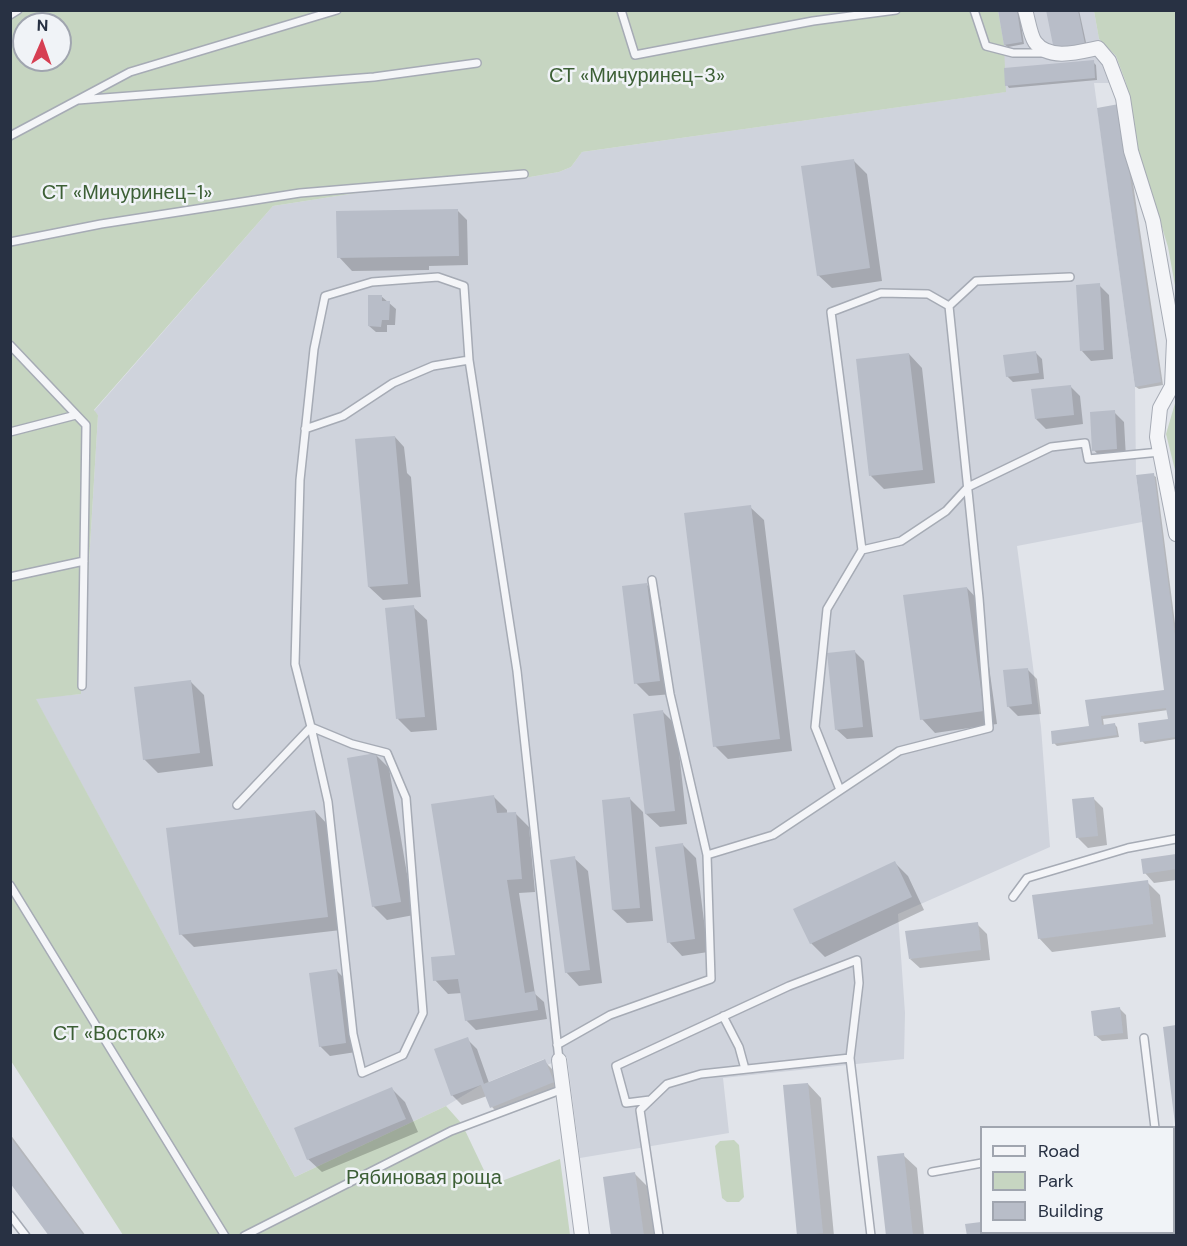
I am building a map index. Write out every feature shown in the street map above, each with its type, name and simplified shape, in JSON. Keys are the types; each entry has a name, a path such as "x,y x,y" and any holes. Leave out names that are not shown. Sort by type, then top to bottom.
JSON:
{"street":[{"path":"1025,10 1035,42 1050,53 1074,54 1098,48 1109,61 1123,98 1131,151 1153,221 1174,340 1172,386 1160,408 1157,437 1176,534"},
{"path":"559,1060 582,1236"}],"lane":[{"path":"10,15 18,10"},
{"path":"10,136 130,72 337,10"},
{"path":"621,10 635,55 813,21 896,10"},
{"path":"974,10 986,46 1013,54 1050,53"},
{"path":"78,100 374,76 477,63"},
{"path":"10,242 101,224 300,193 524,174"},
{"path":"311,727 352,744 387,753 406,798 423,1013 403,1055 362,1073 354,1034 328,802 295,664 300,480 314,349 325,297 372,282 438,277 464,286 469,360 517,671 559,1060"},
{"path":"950,306 976,281 1070,277"},
{"path":"840,790 816,727 828,609 862,550 831,312 881,293 928,294 950,306"},
{"path":"707,855 773,835 899,751 989,728 979,598 950,306"},
{"path":"10,345 86,425 82,686"},
{"path":"305,429 343,416 393,383 433,366 469,360"},
{"path":"10,432 76,415"},
{"path":"862,550 901,541 946,511 968,487 1051,447 1085,443 1088,459 1160,452"},
{"path":"10,577 84,561"},
{"path":"557,1045 610,1015 711,979 707,855 670,694 652,580"},
{"path":"237,805 311,727"},
{"path":"1014,897 1027,878 1128,848 1176,839"},
{"path":"10,885 225,1236"},
{"path":"650,1100 626,1103 616,1066 789,986 857,960 859,983 850,1058 871,1236"},
{"path":"723,1016 739,1047 745,1069"},
{"path":"1144,1038 1155,1126"},
{"path":"659,1236 640,1110 667,1084 701,1074 850,1058"},
{"path":"244,1236 451,1131 564,1089"},
{"path":"932,1172 980,1163"},
{"path":"10,1215 26,1236"}],"shaded area":[{"path":"998,11 1094,11 1099,39 1116,56 1126,83 1094,83 1135,387 1136,475 1142,522 1017,546 1041,727 1050,847 898,914 905,1013 904,1059 723,1078 729,1133 580,1158 567,1057 547,1065 544,1059 481,1085 446,1106 295,1177 35,698 81,694 98,415 94,411 273,206 395,187 530,177 559,172 571,167 582,152 1005,92"}],"green space":[{"path":"10,11 998,11 1004,45 1006,92 582,152 571,167 559,172 530,177 395,187 273,206 94,410 98,415 81,694 36,699 295,1177 446,1106 462,1124 491,1185 560,1159 570,1235 123,1235 11,1061"},
{"path":"1094,11 1176,11 1176,291 1168,247 1133,133 1126,83 1116,56 1099,39"},
{"path":"1176,400 1176,474 1166,434"},
{"path":"734,1140 739,1145 744,1197 739,1202 727,1202 722,1198 715,1146 720,1141"}],"building":[{"path":"998,10 1017,10 1022,42 1004,45"},
{"path":"1046,10 1078,10 1085,44 1054,50"},
{"path":"1094,60 1095,78 1005,86 1004,68"},
{"path":"1119,104 1161,382 1135,387 1097,108"},
{"path":"854,159 870,268 817,276 801,166"},
{"path":"458,209 459,256 337,258 336,211"},
{"path":"1100,283 1104,350 1080,351 1076,285"},
{"path":"368,295 382,295 382,301 390,301 389,320 382,320 381,327 368,326"},
{"path":"1036,351 1039,373 1006,377 1003,355"},
{"path":"909,353 923,470 869,476 856,359"},
{"path":"1071,385 1074,415 1035,419 1031,389"},
{"path":"1115,410 1117,449 1092,451 1090,412"},
{"path":"395,436 408,584 368,587 355,439"},
{"path":"1154,473 1176,643 1176,737 1140,742 1138,723 1168,719 1166,708 1101,716 1102,725 1115,723 1117,735 1052,744 1051,731 1089,726 1085,700 1164,690 1136,475"},
{"path":"751,505 780,739 713,747 684,513"},
{"path":"647,583 660,681 634,684 622,586"},
{"path":"967,587 984,711 920,720 903,595"},
{"path":"414,605 425,717 396,719 385,608"},
{"path":"855,650 863,727 835,730 827,653"},
{"path":"1028,668 1032,704 1007,707 1003,670"},
{"path":"191,680 200,753 143,760 134,687"},
{"path":"663,710 675,811 645,814 633,714"},
{"path":"376,753 401,902 372,907 347,758"},
{"path":"494,795 497,813 516,812 522,879 507,880 525,993 535,991 538,1010 465,1021 458,979 433,981 431,957 455,955 431,804"},
{"path":"630,797 640,908 612,910 602,800"},
{"path":"1094,797 1098,836 1076,838 1072,799"},
{"path":"315,810 328,917 179,935 166,828"},
{"path":"683,843 695,939 667,943 655,847"},
{"path":"1176,854 1176,869 1143,874 1141,859"},
{"path":"575,856 590,970 565,973 550,860"},
{"path":"895,861 912,897 810,944 793,909"},
{"path":"1148,880 1153,924 1038,939 1032,895"},
{"path":"978,922 981,950 909,959 905,931"},
{"path":"337,969 346,1043 319,1047 309,973"},
{"path":"1120,1007 1123,1033 1094,1036 1091,1011"},
{"path":"1176,1025 1176,1124 1175,1124 1163,1027"},
{"path":"468,1037 484,1084 545,1059 554,1082 490,1108 481,1085 451,1096 434,1049"},
{"path":"808,1083 823,1233 797,1236 783,1085"},
{"path":"392,1087 406,1119 307,1160 294,1128"},
{"path":"10,1137 84,1236 49,1236 10,1183"},
{"path":"904,1153 913,1236 886,1236 877,1156"},
{"path":"635,1172 644,1236 611,1236 603,1177"},
{"path":"980,1222 980,1234 1065,1234 1066,1236 967,1236 965,1224"},
{"path":"1097,1234 1127,1234 1128,1236 1098,1236"}],"park label":[{"name":"СТ «Мичуринец-3»","path":"637,77"},
{"name":"СТ «Мичуринец-1»","path":"127,194"},
{"name":"СТ «Восток»","path":"109,1035"},
{"name":"Рябиновая роща","path":"424,1179"}]}
